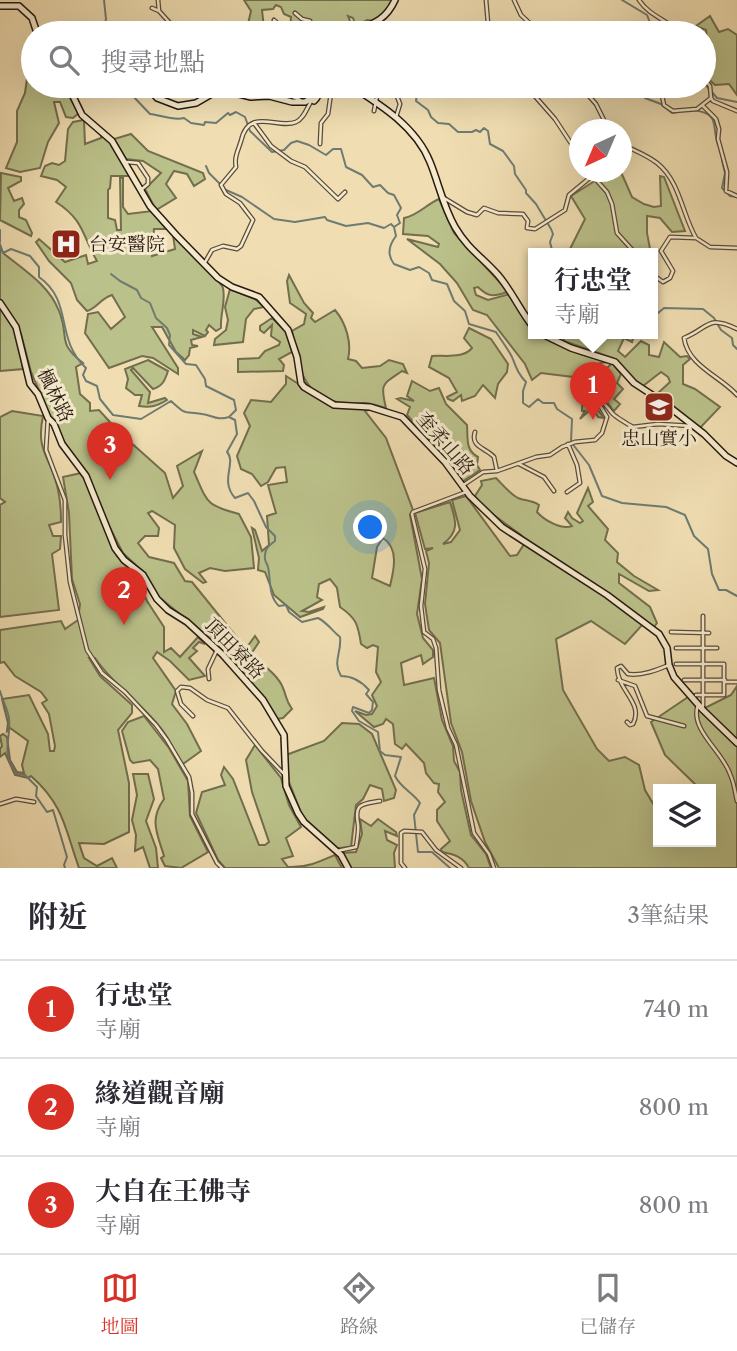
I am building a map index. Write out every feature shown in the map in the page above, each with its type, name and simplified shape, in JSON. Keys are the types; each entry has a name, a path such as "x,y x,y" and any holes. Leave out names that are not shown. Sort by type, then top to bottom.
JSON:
{"street":[{"path":"158,0 159,11"},
{"path":"377,21 389,13 395,0"},
{"path":"486,0 488,21"},
{"path":"514,0 521,15 527,21"},
{"path":"639,0 653,16 661,21"},
{"path":"0,6 20,3 33,21"},
{"path":"152,8 168,21"},
{"path":"295,13 310,21"},
{"name":"奎柔山路","path":"74,98 82,114 112,141 150,206 218,278 259,298 288,330 304,387 334,405 370,407 402,416 445,462 481,509 502,527 607,595 659,634 673,664 674,677 737,743"},
{"path":"158,98 167,104 178,106 196,103 205,98"},
{"path":"280,98 302,102 316,98"},
{"path":"295,98 302,102"},
{"path":"320,144 321,123 328,114 330,98"},
{"path":"369,98 396,117 419,143 430,161 441,196 461,236 474,254 505,284 528,319"},
{"path":"373,111 376,98"},
{"path":"396,117 400,104 397,98"},
{"path":"537,98 555,119 569,141"},
{"path":"591,98 604,119"},
{"path":"663,98 667,109 673,111 697,109 710,98"},
{"path":"713,98 737,111"},
{"path":"204,264 212,250 223,246 241,246 253,220 240,203 226,194 221,185 236,167 235,156 243,131 251,124 296,122 301,119 311,100"},
{"path":"703,106 716,119 719,129 718,139 727,172 724,188 730,195 737,196"},
{"path":"251,124 271,146 290,161 305,167 338,199 345,192"},
{"path":"632,150 656,162 666,171 696,238"},
{"path":"124,163 138,163 148,178 148,184 141,190"},
{"path":"441,196 477,215 484,208 498,213 523,214 528,221 527,228 532,230 565,210 569,195 585,182"},
{"path":"598,182 607,192 612,204 617,233 631,248"},
{"path":"658,278 663,282 670,278 673,271 661,251 670,237 696,238 710,247 737,248"},
{"name":"楓林路","path":"0,303 16,327 28,379 48,418 54,424 62,444 75,461"},
{"path":"737,329 729,324 714,322 684,338 685,348 694,359 737,395"},
{"path":"552,339 615,362 634,383 663,402 737,463"},
{"path":"494,868 489,854 474,833 456,745 441,701 436,648 433,639 424,632 421,606 425,569 412,514 464,489 480,473 550,455 571,443 592,442 600,436 607,417 598,404 601,401 616,417 634,427 658,424 693,426"},
{"path":"48,418 46,450 65,500 65,545 70,582 87,650 102,673 132,699 167,740 189,777 192,814 222,868"},
{"path":"94,432 95,449"},
{"path":"475,432 473,438 476,445 495,457 496,471"},
{"path":"567,492 580,483 571,443"},
{"name":"頂田寮路","path":"75,461 86,476 118,553 143,575 153,595 232,664 263,701 284,735 284,774 289,793 304,822 337,851 348,868"},
{"path":"519,464 544,477 554,491"},
{"path":"703,616 703,695 696,711 702,730 730,774 737,801"},
{"path":"671,632 709,633"},
{"path":"676,648 717,648"},
{"path":"209,679 208,669 217,650"},
{"path":"627,722 634,724 637,714 628,692 618,680 617,670 620,666 633,675 673,664 724,664 724,695 696,695"},
{"path":"618,680 635,686 647,716 684,726"},
{"path":"684,680 737,682"},
{"path":"193,716 178,699 177,691 181,687 190,688 207,700 228,708 284,774"},
{"path":"729,737 737,734"},
{"path":"0,804 16,799 34,802"},
{"path":"337,851 356,847 358,807 380,801"},
{"path":"405,868 401,863 401,833 404,831 425,834 436,850 461,868"}],"green space":[{"path":"244,0 393,0 387,14 372,21 354,21 348,16 350,21 291,21 291,17 276,5 273,9 262,10 263,21 249,21 251,11"},
{"path":"716,27 719,32 728,29 737,35 737,95 729,84 716,85"},
{"path":"23,98 70,98 79,113 73,118 66,117 60,102 54,102 59,123 48,142 40,168 20,172 6,168 17,142 17,111"},
{"path":"84,120 85,144 101,138 101,134 110,141 130,176 111,176 108,218 115,220 117,230 121,230 120,178 123,178 123,207 128,214 152,211 166,229 154,229 152,256 175,249 173,235 223,288 221,328 216,331 209,325 205,336 193,330 193,334 202,337 191,340 192,345 198,346 190,348 185,360 176,352 162,327 152,327 178,368 178,374 153,358 142,356 109,368 85,333 88,314 98,312 111,329 125,317 112,295 87,311 77,300 71,283 49,261 36,242 39,239 65,262 86,255 88,264 97,261 77,222 56,202 66,187 57,180 41,176 45,166 52,163 59,165 65,161 68,129 73,122"},
{"path":"131,134 148,151 203,173 205,179 194,186 187,174 174,171 166,184 176,198 156,210 145,189 161,173 143,161 126,159 114,139"},
{"path":"1,173 21,177 21,181 8,188 14,201 22,198 24,204 19,210 19,217 26,220 31,236 0,220"},
{"path":"660,176 664,177 685,231 672,232 660,218 647,216 650,248 570,248 585,219 571,196 593,182 625,182 632,197 654,207 661,206"},
{"path":"439,199 454,233 507,292 491,295 478,287 474,288 476,295 488,300 510,294 528,322 528,339 550,339 580,354 609,362 600,363 602,373 612,363 621,374 617,383 623,389 614,399 620,404 614,411 596,388 592,390 600,400 594,405 604,418 598,417 592,405 580,419 585,411 582,411 583,387 573,377 541,373 532,380 525,364 487,315 473,310 457,283 440,264 407,239 438,247 439,244 428,236 403,234 404,218"},
{"path":"0,246 3,253 35,279 55,302 62,320 66,344 83,363 76,367 80,394 90,403 90,411 99,410 119,432 165,473 173,498 183,486 177,466 202,451 194,472 205,497 220,508 239,514 251,537 254,568 225,571 210,568 199,573 206,582 203,583 185,569 174,548 175,525 152,511 148,513 159,528 158,536 145,536 138,543 149,557 174,563 185,581 192,582 243,645 247,647 255,636 259,642 251,654 281,683 292,709 283,718 277,719 243,673 158,596 144,573 123,553 91,491 117,556 146,585 140,585 164,627 164,652 171,648 180,657 198,637 205,644 199,642 193,648 197,651 189,658 205,676 189,680 157,652 153,658 176,691 172,704 187,724 201,751 183,764 155,721 110,677 95,658 89,658 100,676 132,705 132,713 118,730 129,783 129,832 104,844 79,843 84,858 97,866 112,858 117,868 79,868 62,818 50,797 31,776 28,778 15,775 5,753 0,757 0,736 3,734 7,737 10,760 17,772 24,773 22,765 28,741 10,728 7,731 8,723 2,699 29,695 48,734 50,751 54,751 49,714 42,703 47,700 41,692 15,676 4,662 0,663 0,630 61,621 65,629 78,620 80,604 72,579 69,513 63,477 81,473 48,412 31,372 21,334 0,299"},
{"path":"289,275 304,303 313,313 311,318 315,322 335,310 339,315 349,340 348,359 356,361 362,368 380,366 389,360 403,364 407,373 402,371 384,385 386,408 364,403 331,401 311,388 297,357 292,331 304,324 306,314 290,303 287,281"},
{"path":"230,289 255,299 264,307 254,309 246,319 243,342 214,345 215,339 226,330 228,320 225,307"},
{"path":"0,307 17,334 23,369 0,371"},
{"path":"272,318 287,333 292,352 279,359 284,365 283,371 238,372 238,359 259,358 265,351 279,345 280,342 271,336 272,325 264,333 260,330 260,326"},
{"path":"469,328 491,339 508,364 507,372 498,384 495,398 483,385 475,396 462,401 461,395 453,401 447,397 457,392 449,378 429,367 432,356 464,354 472,348 464,338"},
{"path":"624,339 618,351 625,357 641,341 649,345 649,355 659,357 664,342 680,357 687,356 690,359 683,365 683,384 720,407 700,428 657,394 670,382 661,372 643,386 628,375 616,359 564,341"},
{"path":"148,360 168,371 165,380 153,389 133,368 131,370 150,392 148,403 165,398 167,400 147,407 139,406 142,395 135,395 126,388 128,379 125,369"},
{"path":"286,376 333,406 372,409 365,411 386,438 413,510 410,515 422,579 417,614 423,638 433,650 433,657 423,664 421,655 401,663 404,685 434,678 442,720 460,772 461,790 471,835 486,854 491,868 469,868 458,857 442,852 441,849 450,841 437,821 437,810 445,802 438,792 439,784 434,783 426,773 424,763 406,744 402,749 395,744 393,724 386,719 383,724 374,727 355,711 372,714 377,706 372,695 381,682 376,672 378,647 373,645 367,648 361,644 355,622 340,607 337,588 330,579 319,584 317,597 322,600 302,611 309,612 324,607 323,609 300,617 274,595 265,572 258,570 259,558 252,528 262,551 269,545 267,516 276,513 268,485 287,482 285,467 276,468 268,482 261,486 252,474 241,469 237,456 250,426 244,413 251,400 271,402 286,384","holes":["383,538 388,542 394,560 390,586 372,578 377,547"]},
{"path":"412,381 430,391 439,388 446,404 467,425 469,447 478,457 477,465 480,470 462,482 458,475 461,471 454,461 450,464 449,461 456,453 444,437 434,445 407,415 410,407 397,399 414,401 407,396"},
{"path":"12,411 43,416 42,444 56,482 60,507 61,522 49,525 53,536 61,536 60,549 52,554 59,610 0,617 0,505 5,502 0,498 0,417"},
{"path":"496,478 515,496 539,505 537,512 544,519 563,527 572,526 565,518 568,512 580,523 583,521 577,513 588,488 593,502 588,506 608,529 605,540 618,553 617,562 658,590 649,591 619,574 619,583 650,607 657,623 654,627 642,625 625,644 591,621 556,639 563,690 597,749 609,761 625,757 639,765 645,790 653,804 653,847 716,847 716,784 695,784 665,755 651,722 691,695 703,709 731,695 737,686 737,868 499,868 485,842 471,801 462,752 451,723 440,643 429,630 425,604 429,563 426,551 433,548 425,549 415,513 450,502 455,525 452,535 443,544 451,542 460,530 452,500 466,496 510,556 517,555 526,541 483,507 475,496 482,485 481,481"},
{"path":"144,716 169,748 188,781 190,816 208,852 181,868 165,866 161,858 164,856 156,820 164,799 158,769 150,760 133,763 130,760 122,731 128,722"},
{"path":"342,723 359,724 372,734 396,790 394,798 384,801 382,789 370,785 363,799 356,805 351,847 336,850 304,820 289,782 286,755 324,741"},
{"path":"255,745 281,778 289,805 301,827 286,838 293,856 282,859 288,867 301,867 335,855 342,868 225,868 218,860 196,813 202,792 225,785 221,775 224,767 233,779 259,845 269,842 252,792 246,760"},
{"path":"133,774 148,774 154,799 146,821 156,848 158,868 150,868 143,847 135,851 136,835 132,820 137,795"},
{"path":"360,819 371,826 378,819 396,832 397,836 385,831 387,840 397,845 394,853 395,868 350,868 341,853 356,852 362,834"}],"waterway":[{"path":"104,0 106,21"},
{"path":"622,0 647,15 649,21"},
{"path":"716,97 737,102"},
{"path":"135,98 150,114 184,118 191,123 204,125 205,122 216,123 228,113 230,115 236,112 245,117 250,131 272,152 284,150 297,141 326,155 333,149 341,149 346,167 362,175 373,187 380,185 394,195 401,208 397,215 400,223 394,227 396,236 390,250 394,264 410,270 419,267 429,273 432,280 447,284 454,301 465,311 469,324 496,332 512,357 526,382 523,403 529,407 538,399 543,403 554,403 557,409 572,419 571,442 589,465 602,496 622,503 666,507 685,515 694,536 708,549 712,574 719,590 726,590 737,596"},
{"path":"416,98 416,101 428,110 438,123 449,124 458,132 480,132 484,128 488,131 490,144 503,151 514,166 515,174 526,193 551,229 552,248"},
{"path":"645,98 661,104 672,113 677,112"},
{"path":"693,110 711,117 718,145"},
{"path":"722,160 725,173 722,188 730,196 737,197"},
{"path":"206,166 220,184"},
{"path":"226,190 242,197 274,219 295,222 325,217 346,226 368,223 384,228 391,224 393,226"},
{"path":"0,230 0,242"},
{"path":"0,244 3,253 11,249 30,256 39,267 39,277 57,298 70,345 86,368 83,375 86,381 97,386 100,399 113,415 141,419 171,401 185,412 235,420 237,434 227,452 230,456 228,485 235,498 248,493 266,527 275,536 275,541 265,553 273,598 279,606 286,605 289,612 302,622 318,618 340,637 338,671 341,676 353,678 363,684 369,690 366,694 373,702 369,713 353,707 352,711 359,721 378,732 380,751 385,755 401,757 395,776 420,803 414,815 418,852 432,852 450,868"},
{"path":"111,274 137,290 141,298 150,303 156,318 167,328 170,335 169,345 186,364 196,365 205,379 206,386 234,400 236,410 229,417"},
{"path":"658,313 664,308 703,309 714,318 721,330 732,338 737,349"},
{"path":"0,691 9,719 9,760 17,774 25,775 37,787 36,796 47,812 53,810 67,857 65,868"}],"place":[{"name":"台安醫院","path":"66,244"},
{"name":"忠山實小","path":"659,407"},
{"name":"行忠堂","path":"593,420"},
{"name":"大自在王佛寺","path":"110,480"},
{"name":"緣道觀音廟","path":"124,625"}]}
